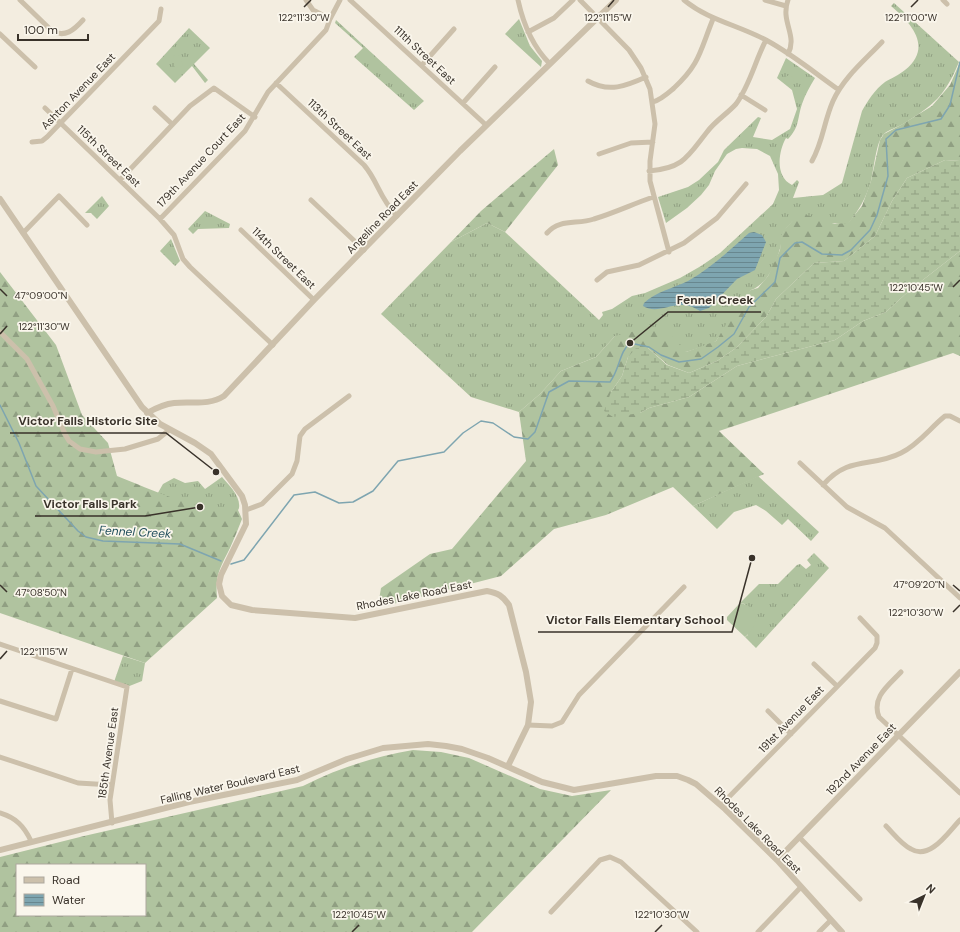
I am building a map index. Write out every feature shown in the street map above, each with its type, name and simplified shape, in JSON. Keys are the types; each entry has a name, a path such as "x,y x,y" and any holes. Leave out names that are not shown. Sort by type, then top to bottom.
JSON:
{"street":[{"path":"20,0 52,31 57,33 69,33 83,20"},
{"path":"306,0 313,10 330,19"},
{"name":"179th Avenue Court East","path":"160,219 245,131 255,118 265,96 321,37 326,30 340,0"},
{"name":"111th Street East","path":"350,0 422,65 486,126"},
{"path":"518,0 528,32 535,45 550,64"},
{"path":"528,32 554,18 574,0"},
{"path":"580,0 629,50 646,77 654,102 655,124 649,171 653,197 669,252"},
{"name":"Angeline Road East","path":"147,413 164,405 206,403 219,399 273,345 314,300 486,126 616,0"},
{"path":"684,0 713,19 766,40 839,90"},
{"path":"765,0 786,6"},
{"path":"788,0 785,18 792,39 788,54"},
{"name":"Ashton Avenue East","path":"32,142 42,141 61,123 159,21 161,9"},
{"path":"654,102 667,95 691,72 700,56 713,19"},
{"path":"422,65 454,29"},
{"path":"0,34 35,67"},
{"path":"649,171 667,168 687,157 697,147 706,132 730,110 741,95 766,40"},
{"path":"812,161 822,142 830,108 839,90 882,42"},
{"path":"462,103 495,67"},
{"path":"588,81 602,87 615,88 626,86 646,77"},
{"name":"113th Street East","path":"276,83 364,164 369,170 383,200 397,216"},
{"path":"120,180 190,106 214,88 255,118"},
{"path":"741,95 765,110"},
{"name":"115th Street East","path":"45,108 160,219 174,236 178,250 186,263 273,345"},
{"path":"155,108 172,124"},
{"path":"599,154 630,143 653,142"},
{"path":"596,280 607,272 640,265 669,252 695,236 717,218 746,184"},
{"path":"23,233 59,196 87,225"},
{"path":"547,233 551,228 561,223 591,220 653,197"},
{"name":"Rhodes Lake Road East","path":"0,199 108,359 147,413 169,430 195,443 211,454 240,491 246,510 246,524 220,579 222,596 231,605 252,610 355,618 393,612 476,593 492,592 502,596 510,605 530,690 528,725 508,766 542,782 574,790 656,776 676,776 696,784 721,805 777,860 842,932"},
{"path":"310,200 364,250"},
{"name":"114th Street East","path":"241,230 314,300"},
{"path":"0,332 27,359 53,406 69,441 80,449 96,452 125,449 158,439 169,430"},
{"path":"246,510 262,504 292,474 296,461 300,436 305,429 349,396"},
{"path":"823,485 839,471 850,465 890,458 907,450 923,439 946,416 950,416 960,421"},
{"path":"800,463 847,506 885,528 960,598"},
{"path":"528,725 552,726 562,722 579,696 684,587"},
{"name":"191st Avenue East","path":"721,805 875,648 877,636 860,618"},
{"path":"0,644 72,669 56,720 0,701"},
{"path":"814,664 837,686"},
{"name":"185th Avenue East","path":"72,669 127,687 110,800 112,823"},
{"path":"901,672 880,695 877,703 879,717 960,793"},
{"name":"192nd Avenue East","path":"777,860 960,672"},
{"path":"768,711 791,734"},
{"name":"Falling Water Boulevard East","path":"0,850 32,841 112,823 189,802 297,780 347,759 396,746 428,744 446,746 462,749 508,766"},
{"path":"0,757 78,783 112,785"},
{"path":"0,813 16,819 27,832 32,841"},
{"path":"886,826 911,849 922,852 934,847 960,820"},
{"path":"799,837 860,899"},
{"path":"551,912 600,860 612,858 621,862 668,903 697,932"},
{"path":"758,932 801,888"},
{"path":"820,932 831,920"}],"green space":[{"path":"894,3 959,62 954,74 943,92 931,105 898,127 886,132 881,138 867,193 859,209 848,224 827,223 809,217 804,217 795,219 786,228 777,258 769,275 761,284 751,290 716,341 686,352 615,336 596,357 561,371 540,394 519,412 471,397 381,314 451,242 487,223 505,232 599,320 603,315 602,312 612,309 632,296 645,293 680,278 701,266 720,253 773,204 779,190 778,174 770,156 757,149 742,148 736,149 727,154 715,171 709,185 701,195 687,208 666,223 658,197 688,187 699,180 718,162 724,150 758,117 761,118 753,137 772,140 790,129 797,109 792,90 777,78 786,58 815,78 803,101 795,130 788,139 786,138 783,144 780,157 781,170 783,176 792,185 797,180 799,182 793,198 823,195 842,183 862,111 869,100 881,85 905,70 918,53 916,36 906,20 891,6"},
{"path":"519,19 530,46 542,61 541,67 505,34"},
{"path":"336,20 424,101 414,110 354,57 363,48 335,23"},
{"path":"189,28 210,48 194,64 208,80 205,83 192,66 175,83 156,64"},
{"path":"180,55 183,66 175,68 173,56"},
{"path":"960,62 960,161 945,160 907,178 892,201 875,236 844,261 814,263 776,299 766,317 736,348 717,361 689,373 668,365 648,348 628,357 622,376 611,392 640,413 649,408 689,397 737,366 835,340 863,321 886,312 910,290 960,251 960,356 953,353 719,431 764,474 693,506 673,487 606,515 554,529 501,576 385,606 378,606 381,588 430,554 452,549 526,461 519,412 540,394 561,371 596,357 615,336 639,330 656,330 669,333 686,352 716,341 741,300 751,290 758,288 768,276 780,250 781,238 784,230 795,218 803,214 835,224 848,223 862,206 871,181 880,140 884,134 932,106 950,85"},
{"path":"787,76 791,76 793,80 791,84 787,84 785,82 785,78"},
{"path":"554,149 558,165 505,232 487,223 451,242 481,211"},
{"path":"945,160 960,161 960,251 910,290 886,312 863,321 835,340 737,366 689,397 649,408 640,413 613,417 604,411 611,392 622,376 628,357 636,348 648,348 667,365 689,373 717,361 736,348 766,317 776,299 814,263 844,261 875,236 892,201 907,178"},
{"path":"102,196 109,206 97,219 91,213 85,213"},
{"path":"205,211 230,224 229,228 198,229 193,234 188,229"},
{"path":"171,239 180,261 175,266 160,251"},
{"path":"0,272 56,345 82,415 108,443 117,476 161,494 191,504 238,510 242,519 219,572 217,598 145,663 0,613"},
{"path":"758,476 819,532 811,541 788,519 782,525 766,511 756,505 734,512 717,529 693,506"},
{"path":"222,477 234,491 238,499 239,508 231,519 155,498 163,484 174,478 185,483 198,481 205,489"},
{"path":"814,553 829,568 756,648 745,637 748,635 745,604 740,603 759,584 778,584 797,565 800,564 806,569 811,565 807,560"},
{"path":"740,603 752,608 756,617 753,628 745,637 727,620 727,617"},
{"path":"123,656 145,663 142,681 127,687 114,682"},
{"path":"413,750 441,752 469,758 540,789 572,796 611,790 472,932 0,932 0,857 84,836 303,786 343,769 370,760"}],"water":[{"path":"754,232 762,235 766,242 755,270 737,279 709,308 700,311 684,305 656,309 650,309 643,306 648,299 665,290 688,281 705,270 749,233"}],"waterway":[{"name":"Fennel Creek","path":"231,564 244,560 294,495 315,492 339,503 353,502 373,491 398,461 444,452 463,433 481,421 493,423 514,437 528,439 535,432 549,392 569,381 610,382 616,372 621,356 630,343 649,347 661,355 679,362 701,359 734,334 749,307 775,282 780,258 795,243 802,242 822,254 842,255 851,250 870,230 877,215 888,176 886,139 896,130 941,119 950,105 960,62"},
{"name":"Fennel Creek","path":"0,405 19,443 36,486 78,531 86,537 103,541 180,544 221,561"}],"place":[{"name":"Fennel Creek","path":"630,343"},
{"name":"Victor Falls Historic Site","path":"216,472"},
{"name":"Victor Falls Park","path":"200,507"},
{"name":"Victor Falls Elementary School","path":"752,558"}]}
